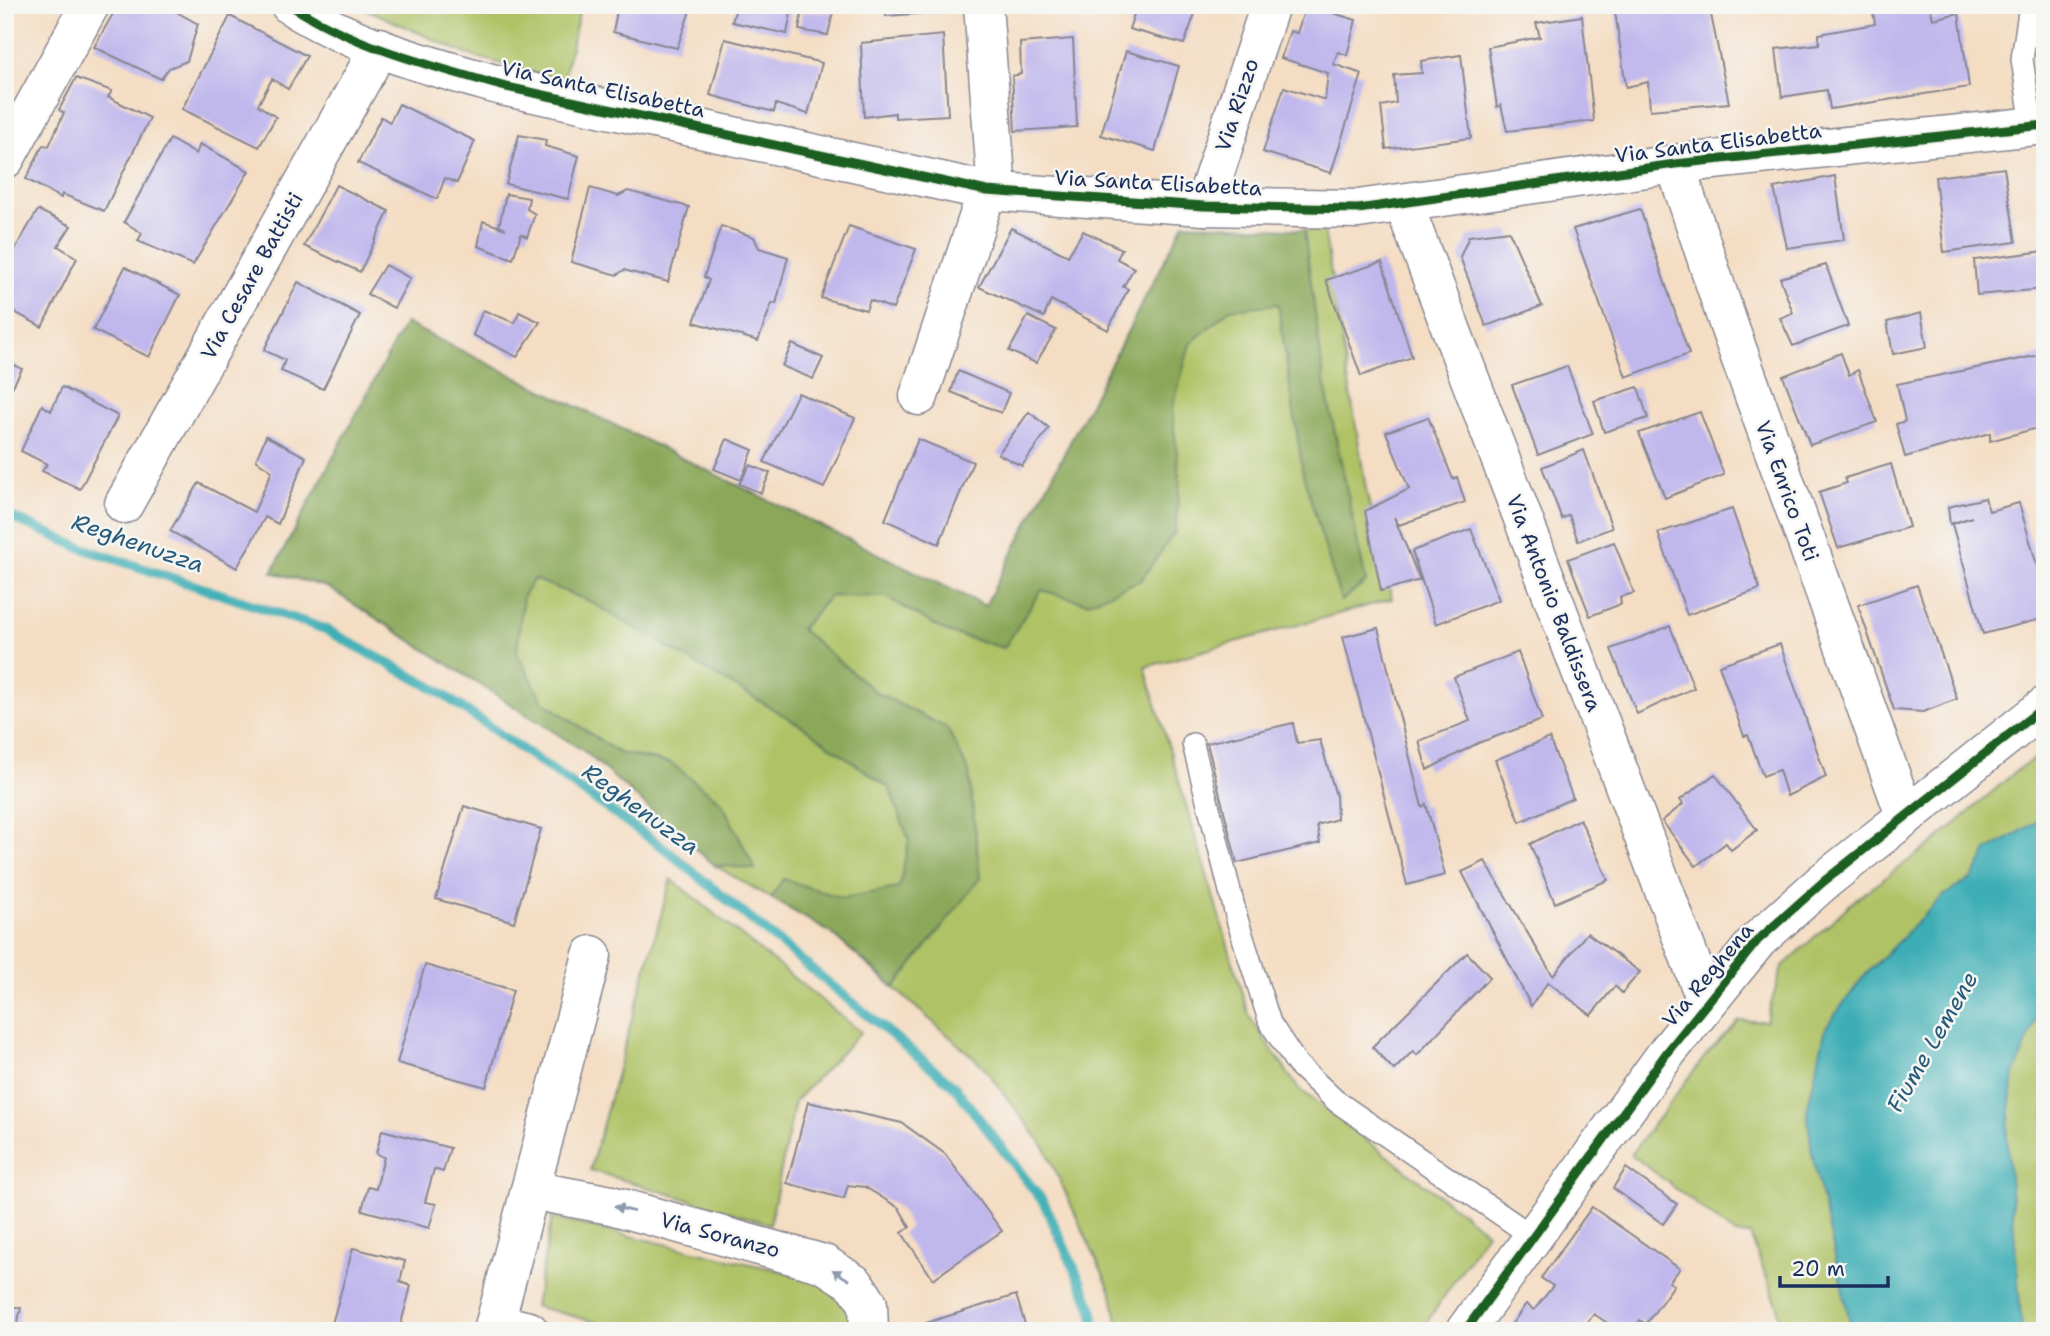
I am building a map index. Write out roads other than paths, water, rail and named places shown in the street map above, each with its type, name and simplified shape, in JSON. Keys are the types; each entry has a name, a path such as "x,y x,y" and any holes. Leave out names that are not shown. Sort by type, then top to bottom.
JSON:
{"street":[{"path":"5,159 90,5"},
{"name":"Via Santa Elisabetta","path":"290,5 313,20 380,47 432,66 502,86 992,191 1204,206 1358,209 1405,205 1675,164 2038,125"},
{"path":"919,396 992,191 983,5"},
{"name":"Via Rizzo","path":"1204,206 1270,5"},
{"name":"Via Cesare Battisti","path":"124,504 380,47"},
{"name":"Via Enrico Toti","path":"1675,164 1730,329 1905,815"},
{"name":"Via Antonio Baldissera","path":"1405,205 1706,1001"},
{"name":"Via Reghena","path":"1465,1331 1706,1001 1758,940 1905,815 2045,706"},
{"path":"506,1328 530,1189 592,955"},
{"name":"Via Soranzo","path":"530,1189 611,1205 824,1264 855,1284 868,1304 869,1331"}],"lane":[{"path":"2030,5 2022,59 2038,125"},
{"path":"1193,744 1237,919 1270,1023 1297,1064 1336,1101 1532,1236"}],"water":[{"name":"Fiume Lemene","path":"2045,817 2045,1006 2039,1012 2014,1075 2007,1139 2022,1331 1852,1331 1812,1154 1807,1110 1826,1027 1864,976 1943,896 1972,878 1987,851"}],"waterway":[{"name":"Reghenuzza","path":"5,514 79,547 325,629 435,689 664,848 954,1086 1044,1203 1092,1307 1095,1331"}]}
